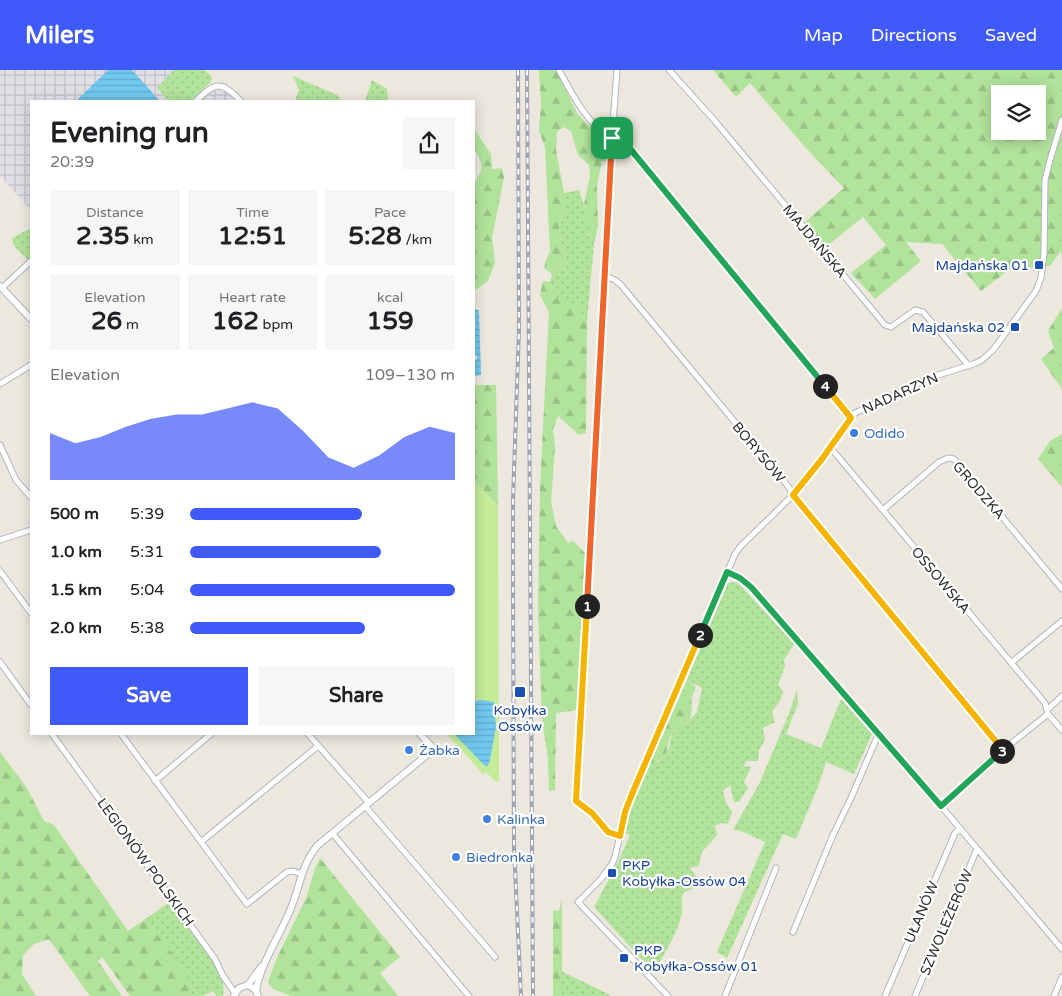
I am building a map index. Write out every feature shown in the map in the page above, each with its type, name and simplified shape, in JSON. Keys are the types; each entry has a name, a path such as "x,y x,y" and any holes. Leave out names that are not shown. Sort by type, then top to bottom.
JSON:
{"street":[{"path":"558,70 593,123 605,134 627,145 851,418"},
{"path":"617,70 607,205 606,276 576,801 592,813 608,832 620,836"},
{"name":"MAJDAŃSKA","path":"669,70 715,121 885,325 891,327 915,310 923,312 968,366"},
{"path":"197,100 212,87 222,86 229,89 240,100"},
{"name":"NADARZYN","path":"668,996 578,902 601,879 615,857 625,812 632,794 727,572 740,547 793,495 851,418 862,409 929,378 982,360 989,355 1036,291 1043,266 1045,180 1062,120"},
{"path":"30,262 1,287 30,318"},
{"name":"BORYSÓW","path":"606,276 621,285 1003,750"},
{"path":"0,384 30,365"},
{"path":"0,446 16,480 30,496"},
{"name":"OSSOWSKA","path":"830,447 1045,704 1048,712 1062,730"},
{"name":"GRODZKA","path":"883,510 939,462 948,458 954,459 1062,589"},
{"path":"0,540 30,530"},
{"path":"0,571 30,612"},
{"path":"727,572 740,578 751,587 1062,949"},
{"path":"1011,663 1062,621"},
{"path":"0,662 30,704"},
{"path":"941,806 1048,712 1062,696"},
{"name":"LEGIONÓW POLSKICH","path":"53,735 216,959 223,976 235,994"},
{"path":"122,735 247,904 287,872 302,874"},
{"path":"155,780 211,735"},
{"path":"309,735 495,957"},
{"path":"235,994 239,988 248,985 264,962 292,907 302,874 311,854 318,845 434,749 421,735"},
{"path":"793,932 833,835 878,735"},
{"path":"201,842 318,746"},
{"name":"UŁANÓW","path":"885,996 955,832 960,829"},
{"path":"333,834 469,996"},
{"name":"SZWOLEŻERÓW","path":"915,996 977,849"},
{"path":"725,996 776,868"},
{"path":"257,993 264,962"},
{"path":"1054,996 1062,977"},
{"path":"248,985 257,993 266,996"}],"shaded area":[{"path":"0,70 174,70 157,88 168,100 30,100 30,209 0,176"},
{"path":"220,89 235,100 202,100 212,91"}],"green space":[{"path":"174,70 205,70 212,77 211,82 192,100 168,100 157,88"},
{"path":"539,70 556,70 577,113 606,144 606,161 602,161 597,185 598,226 594,243 590,237 584,204 590,176 589,165 578,155 571,131 563,127 557,132 556,150 564,193 564,209 559,227 561,244 566,257 561,268 552,274 544,268 550,252 545,147 539,131 541,103"},
{"path":"713,70 1062,70 1062,262 1061,251 1050,266 1010,269 981,291 942,244 906,242 921,261 875,299 851,273 886,245 863,217 826,247 805,222 844,188 805,147 750,83 736,97"},
{"path":"293,76 337,95 341,100 295,100 299,90"},
{"path":"372,80 387,89 388,100 365,100"},
{"path":"475,130 491,154 492,169 502,168 504,177 492,238 495,263 488,281 475,290 475,182 481,168 475,148"},
{"path":"579,190 588,218 590,237 594,243 587,321 576,305 554,298 550,282 552,274 561,268 566,257 561,244 559,227 564,209 564,193"},
{"path":"30,229 30,258 28,260 14,246 12,238"},
{"path":"543,281 550,282 554,298 576,304 587,321 586,433 579,435 558,416 553,430 555,447 551,502 556,526 568,543 573,541 585,553 577,710 556,713 555,790 549,791 548,759 542,718 538,609 540,486 549,312 540,295"},
{"path":"1062,308 1062,389 1041,359 1054,348 1048,331"},
{"path":"475,385 496,385 498,506 475,482"},
{"path":"1062,434 1062,487 1038,459 1050,441"},
{"path":"475,482 498,506 499,781 496,782 486,772 483,774 448,735 475,735"},
{"path":"736,582 794,644 784,660 785,666 778,685 783,691 780,701 772,712 775,722 763,728 765,740 759,750 758,761 746,761 744,766 751,767 744,782 748,788 739,802 734,802 730,785 723,791 726,803 732,812 728,824 722,823 715,826 717,835 702,852 699,866 690,868 701,880 694,888 683,893 682,912 678,928 654,973 594,907 630,835 625,833 630,809 650,764 660,761 669,748 672,733 686,724 697,712 702,688 687,680 728,583"},
{"path":"687,680 696,687 692,698 692,711 689,721 673,732 667,751 662,758 650,764"},
{"path":"797,689 798,704 786,734 821,748 841,699 872,734 854,774 826,762 796,839 783,834 727,958 717,952 765,842 741,831 733,830 760,782 790,711"},
{"path":"0,752 27,788 44,821 54,825 128,931 144,920 172,953 193,989 181,996 130,996 102,957 98,961 122,996 90,996 49,939 34,944 23,955 22,974 36,996 0,996"},
{"path":"320,858 400,957 380,973 398,996 291,996 273,989 268,982 275,962 306,898"},
{"path":"562,899 562,996 553,996 553,910 559,911"},
{"path":"171,901 212,958 222,981 223,996 216,996 213,991 203,996 181,996 193,989 171,953 144,920"},
{"path":"561,971 610,995 610,996 562,996"}],"water":[{"path":"108,70 132,70 159,100 77,100"},
{"path":"475,310 479,311 481,375 476,376 475,360 477,356 475,355"},
{"path":"475,701 494,702 496,727 488,766 485,766 455,735 475,735"}],"railway":[{"path":"518,70 519,330 513,500 513,586 514,847 521,996"},
{"path":"527,70 533,996"}],"place":[{"name":"Majdańska 01","path":"1039,265"},
{"name":"Majdańska 02","path":"1015,327"},
{"name":"Odido","path":"854,433"},
{"name":"Kobyłka Ossów","path":"520,692"},
{"name":"Żabka","path":"409,750"},
{"name":"Kalinka","path":"487,819"},
{"name":"Biedronka","path":"456,857"},
{"name":"PKP Kobyłka-Ossów 04","path":"612,873"},
{"name":"PKP Kobyłka-Ossów 01","path":"624,958"}],"route":[{"path":"612,138 627,145 851,418 822,459 793,495 1003,750 941,806 751,587 740,578 727,572 632,794 625,812 620,836 608,832 592,813 576,801 612,138"}]}
